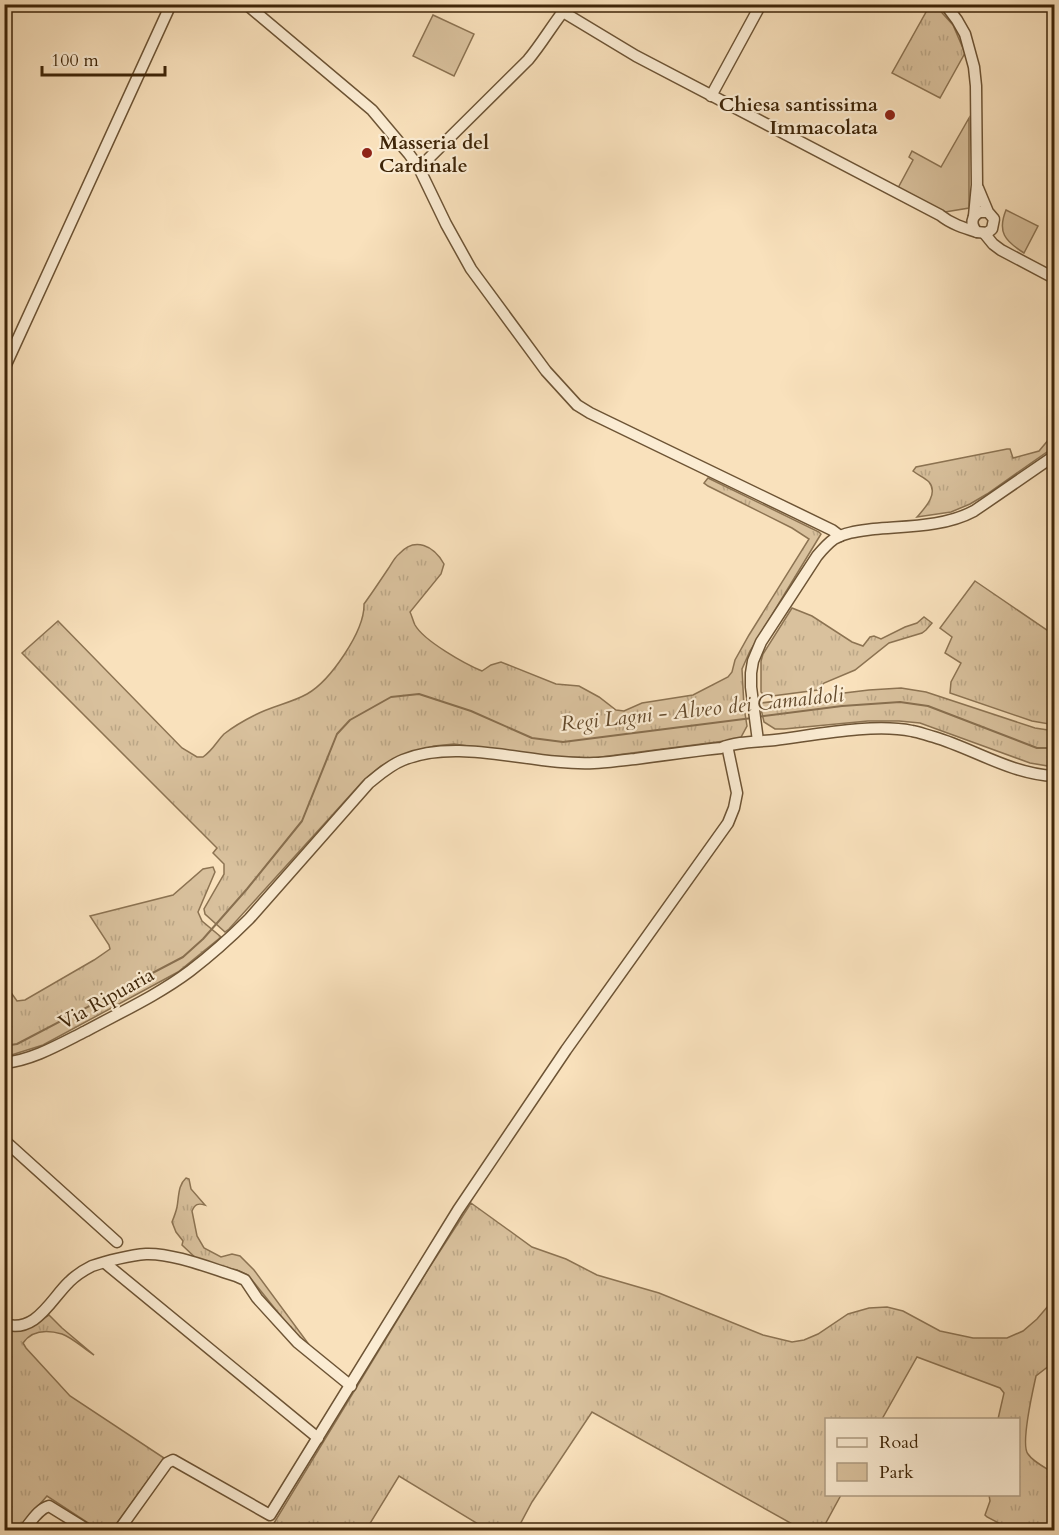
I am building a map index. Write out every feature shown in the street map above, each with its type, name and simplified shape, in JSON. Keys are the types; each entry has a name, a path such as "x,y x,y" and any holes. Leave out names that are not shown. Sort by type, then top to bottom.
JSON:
{"street":[{"path":"4,369 171,4"},
{"path":"246,4 372,110 409,154 419,168 471,269 546,371 577,405 590,414 840,536"},
{"path":"711,96 761,4"},
{"path":"945,4 965,34 974,67 977,185 973,226 993,244 1054,278"},
{"path":"419,168 528,60 566,8 636,56 940,215 955,219 973,218 980,212 988,212"},
{"path":"977,185 988,212 993,216 994,226 1007,252"},
{"path":"940,215 947,221 981,232 990,231 994,226"},
{"path":"758,741 751,673 756,652 817,556 826,546 840,536 856,531 947,521 963,517 1054,456"},
{"name":"Via Ripuaria","path":"4,1063 25,1059 58,1045 139,1002 188,972 249,919 348,804 369,783 402,760 426,753 445,750 558,763 594,763 728,748 758,741 873,729 911,731 945,741 1017,770 1054,776"},
{"path":"119,1530 167,1463 173,1460 270,1515 351,1386 424,1263 524,1111 728,823 737,794 728,748"},
{"path":"4,1140 117,1242"},
{"path":"4,1324 23,1325 36,1319 68,1283 79,1273 93,1266 147,1254 171,1257 245,1280 297,1342 351,1386"},
{"path":"105,1263 318,1438"},
{"path":"24,1530 38,1513 49,1506 88,1530"}],"green space":[{"path":"930,5 935,5 953,25 965,53 940,98 892,73"},
{"path":"433,15 474,34 454,76 413,56"},
{"path":"969,118 969,208 945,212 898,188 913,160 909,157 912,151 941,167"},
{"path":"1006,210 1038,226 1024,253 1004,235 1002,224"},
{"path":"1054,433 1054,447 987,494 951,512 917,517 929,501 932,487 929,482 913,471 916,467 1007,449 1010,449 1013,458 1039,451"},
{"path":"708,478 821,534 750,651 742,669 747,726 740,739 593,758 542,756 454,744 434,746 402,755 381,766 363,781 225,932 205,914 204,909 224,874 224,864 213,853 217,848 22,653 58,621 182,748 197,757 203,757 224,734 235,726 261,712 295,700 316,688 335,667 352,641 359,628 364,604 394,559 411,545 418,545 430,548 444,564 441,574 410,612 414,623 427,638 466,663 482,671 501,662 556,684 579,686 616,710 624,711 642,703 693,695 728,677 732,672 735,660 749,635 809,539 792,528 708,486 704,483"},
{"path":"975,581 1054,635 1054,684 1050,691 1054,696 1054,711 1049,724 1032,721 950,693 951,682 961,663 945,653 952,637 940,628"},
{"path":"792,608 812,616 852,642 863,646 870,637 881,639 917,623 924,617 932,623 922,633 889,643 855,670 824,683 818,690 765,696 761,692 763,654"},
{"path":"901,688 926,692 1035,728 1054,729 1054,767 1030,763 920,723 868,721 775,729 764,722 761,709 761,703"},
{"path":"213,867 215,872 198,912 202,921 221,937 178,972 43,1045 5,1057 5,984 17,1001 25,1000 110,949 90,916 173,895 203,869"},
{"path":"186,1178 189,1179 191,1189 205,1205 197,1205 192,1211 197,1236 204,1248 221,1257 232,1254 240,1256 254,1270 310,1346 308,1347 292,1330 248,1275 199,1261 182,1245 183,1241 172,1222 177,1209 180,1187"},
{"path":"471,1203 532,1247 566,1259 597,1275 659,1293 763,1335 792,1342 818,1334 848,1314 869,1308 887,1307 903,1311 940,1331 973,1338 1007,1338 1023,1331 1054,1299 1054,1362 1036,1376 1025,1440 1030,1457 1054,1473 1054,1530 1012,1530 985,1515 990,1501 989,1496 1020,1496 1020,1418 998,1418 1004,1393 1000,1388 917,1357 883,1418 825,1418 825,1496 840,1496 822,1530 803,1530 592,1412 532,1502 517,1530 488,1530 399,1476 366,1530 275,1530 271,1528"},
{"path":"49,1315 94,1355 66,1336 51,1332 36,1333 31,1336 23,1343 26,1348 70,1396 164,1458 112,1530 99,1530 47,1496 17,1530 5,1530 5,1328 34,1324"}],"waterway":[{"name":"Regi Lagni - Alveo dei Camaldoli","path":"4,1046 17,1044 183,957 203,939 302,821 337,734 350,720 391,697 419,694 471,711 532,738 563,742 752,718"},
{"name":"Regi Lagni - Alveo dei Camaldoli","path":"757,717 842,706 900,702 928,706 1037,748 1054,748"}],"place":[{"name":"Chiesa santissima Immacolata","path":"890,115"},
{"name":"Masseria del Cardinale","path":"367,153"}]}
